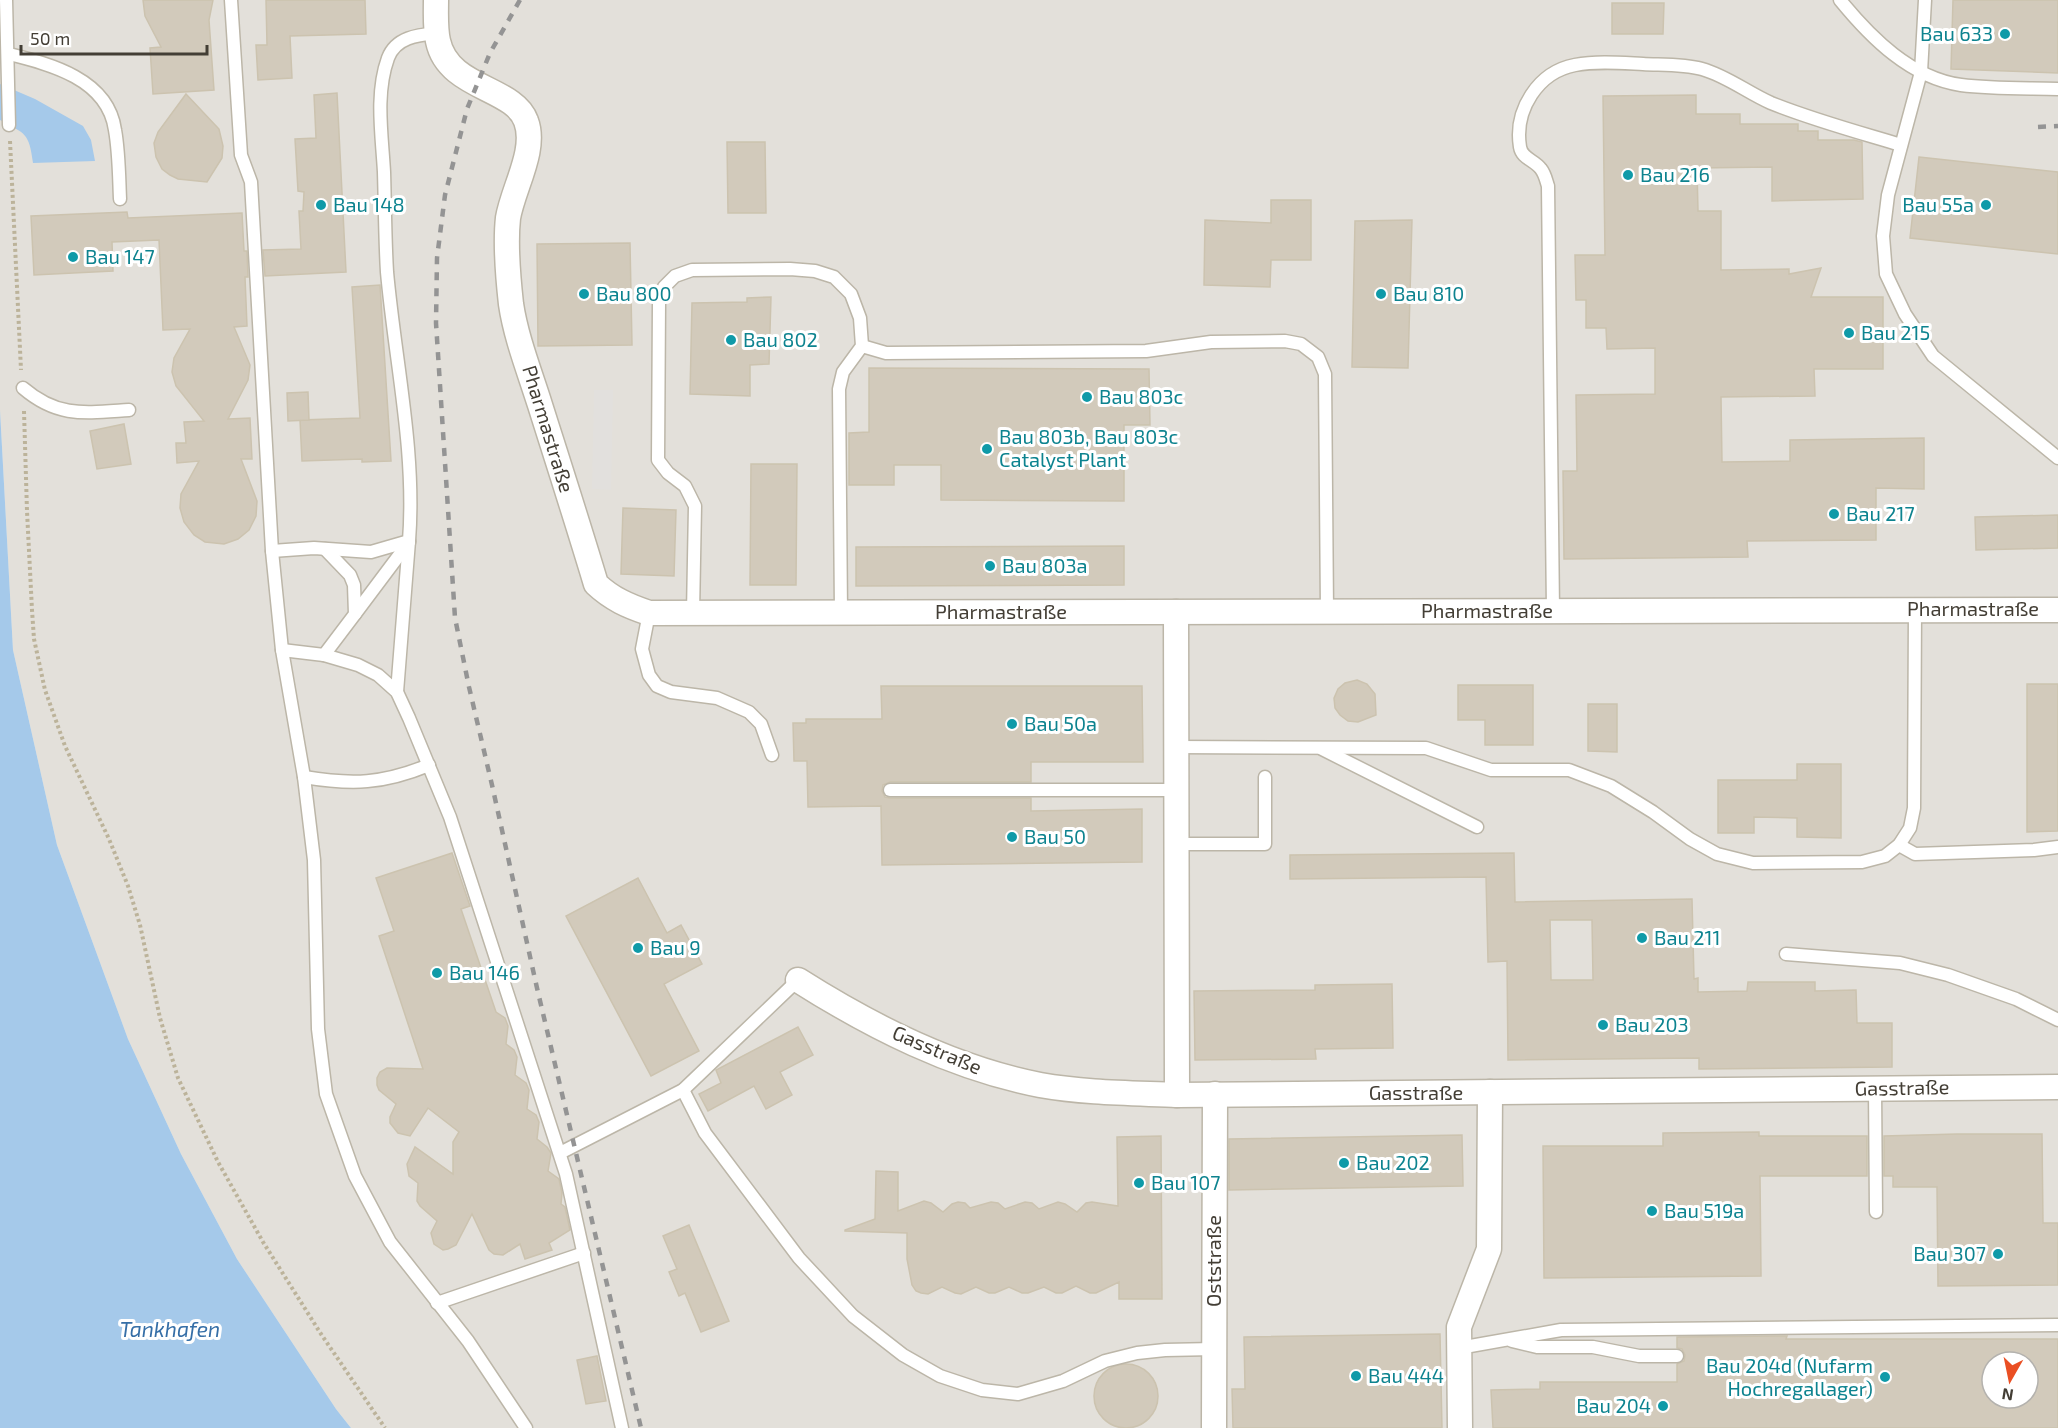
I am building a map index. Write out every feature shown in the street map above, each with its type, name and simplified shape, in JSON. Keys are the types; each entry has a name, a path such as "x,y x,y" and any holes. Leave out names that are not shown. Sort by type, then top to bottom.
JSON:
{"street":[{"name":"Pharmastraße","path":"436,0 438,42 448,64 460,75 513,104 526,119 529,135 528,150 508,218 507,249 512,306 523,351 596,584 610,597 649,613 2058,610"},
{"path":"1176,612 1177,1095"},
{"name":"Gasstraße","path":"798,980 869,1021 929,1050 987,1072 1041,1085 1096,1092 1215,1095 2058,1087"},
{"path":"1460,1428 1459,1327 1489,1249 1490,1092"},
{"name":"Oststraße","path":"1214,1428 1215,1095"}],"lane":[{"path":"6,0 9,125"},
{"path":"231,0 241,155 251,182 272,551 282,650 304,777 314,860 318,1029 326,1094 354,1176 390,1242 468,1341 526,1428"},
{"path":"1840,0 1855,18 1900,60 1942,81 1962,85 2058,89"},
{"path":"1925,0 1922,72 1888,195 1883,236 1886,274 1905,314 1933,356 2058,458"},
{"path":"397,692 412,511 405,420 387,272 381,97 388,57 400,42 413,36 437,33"},
{"path":"9,54 68,72 90,86 107,107 115,127 120,199"},
{"path":"1553,610 1548,186 1542,170 1535,162 1524,156 1520,142 1521,119 1526,102 1536,87 1554,73 1574,65 1607,62 1702,69 1770,102 1819,120 1901,145"},
{"path":"693,613 695,506 685,486 668,473 658,460 658,303 664,288 675,276 692,270 790,269 815,271 834,277 851,294 860,318 862,346 843,372 839,389 841,612"},
{"path":"862,346 886,353 1146,351 1211,342 1285,341 1300,344 1318,357 1325,374 1326,611"},
{"path":"23,388 37,401 58,409 82,413 129,410"},
{"path":"272,551 325,549 371,552 409,541"},
{"path":"324,655 409,541"},
{"path":"325,549 350,575 354,585 355,614"},
{"path":"1176,747 1426,748 1491,770 1569,770 1611,786 1653,812 1690,839 1717,854 1753,863 1862,862 1885,856 1899,845 1910,828 1914,808 1915,609"},
{"path":"649,613 642,649 649,675 657,686 671,692 717,698 749,712 761,724 772,755"},
{"path":"282,650 324,655 358,665 378,675 397,692 429,765 450,817 560,1153 622,1428"},
{"path":"1318,747 1477,827"},
{"path":"304,777 330,781 377,782 409,774 429,765"},
{"path":"1177,844 1265,844 1265,777"},
{"path":"890,790 1176,790"},
{"path":"1899,845 1915,854 2034,850 2058,847"},
{"path":"1786,954 1900,963 1948,975 2016,999 2058,1020"},
{"path":"560,1153 683,1089 798,980"},
{"path":"1875,1088 1876,1212"},
{"path":"683,1089 705,1133 799,1258 853,1316 903,1355 940,1376 982,1390 1018,1394 1063,1381 1106,1361 1137,1353 1214,1349"},
{"path":"437,1303 584,1253"},
{"path":"1459,1348 1561,1330 2058,1325"},
{"path":"1504,1339 1537,1347 1593,1347 1639,1356 1677,1356"}],"path":[{"path":"9,125 32,610 34,639 45,690 65,746 110,839 128,886 140,925 160,1018 178,1078 218,1162 263,1242 321,1334 385,1428"}],"shaded area":[{"path":"0,0 2058,0 2058,1428 351,1428 336,1409 237,1259 181,1154 128,1039 57,845 13,650 0,410"},
{"path":"594,390 613,390 611,490 592,489"}],"water":[{"path":"0,84 35,99 83,126 91,140 95,161 33,163 30,146 25,136 16,128 0,120"},
{"name":"Tankhafen","path":"0,410 13,650 57,845 128,1039 181,1154 237,1259 336,1409 351,1428 0,1428"}],"building":[{"path":"143,0 213,0 209,20 214,90 153,94 150,48 161,47 145,16"},
{"path":"266,0 365,0 366,34 290,36 292,78 258,80 256,45 267,45"},
{"name":"Bau 633","path":"1953,0 2058,0 2058,73 1951,69"},
{"path":"1612,3 1664,3 1663,34 1612,34"},
{"name":"Bau 148","path":"337,93 346,272 265,276 263,250 301,249 299,211 303,211 304,192 298,191 295,139 316,138 314,95"},
{"path":"186,94 219,129 223,146 222,158 207,182 178,179 162,169 156,157 154,143 158,132"},
{"path":"1696,95 1696,114 1740,114 1740,124 1798,124 1798,131 1818,131 1818,140 1862,142 1863,199 1772,201 1772,167 1697,168 1698,211 1721,211 1721,270 1789,269 1789,274 1821,268 1811,297 1883,297 1883,369 1814,369 1815,396 1721,397 1722,462 1790,461 1790,440 1924,438 1924,489 1876,488 1876,540 1747,541 1748,557 1564,559 1563,471 1577,471 1576,395 1655,394 1655,348 1607,349 1606,328 1586,328 1586,300 1576,300 1575,255 1605,255 1603,96"},
{"path":"727,142 765,142 766,213 728,213"},
{"name":"Bau 55a","path":"1919,157 2058,172 2058,254 1910,238"},
{"path":"1271,200 1311,200 1311,260 1271,260 1270,287 1204,285 1205,220 1271,223"},
{"path":"127,212 128,218 242,213 244,251 247,251 248,277 245,277 247,326 234,327 250,365 248,380 228,419 250,418 252,459 241,459 257,501 256,516 249,530 238,539 224,544 205,542 194,535 184,522 180,508 181,494 199,461 177,463 176,443 186,443 184,422 204,421 176,386 172,372 174,358 190,329 163,330 159,240 112,242 113,271 34,275 31,216"},
{"name":"Bau 810","path":"1412,220 1408,368 1352,367 1355,221"},
{"name":"Bau 800","path":"630,243 632,345 538,346 537,244"},
{"path":"380,285 391,461 362,462 362,459 302,461 300,420 360,418 352,287"},
{"name":"Bau 802","path":"771,297 769,364 750,365 750,396 690,394 692,303 747,302 747,298"},
{"name":"Bau 803b, Bau 803c Catalyst Plant","path":"869,368 1149,369 1150,425 1124,425 1124,501 941,500 941,465 894,465 894,485 849,485 849,433 869,432"},
{"path":"308,392 309,420 288,421 287,393"},
{"path":"124,424 131,464 97,469 90,431"},
{"path":"751,464 797,464 796,585 750,585"},
{"path":"623,508 676,510 674,576 621,574"},
{"path":"2058,515 2058,548 1976,550 1975,517"},
{"name":"Bau 803a","path":"1124,546 1124,585 856,586 856,547"},
{"path":"1357,680 1367,684 1375,694 1376,715 1358,722 1348,721 1340,715 1335,708 1334,698 1338,689 1345,683"},
{"path":"2027,684 2058,684 2058,831 2027,832"},
{"path":"1458,685 1533,685 1533,745 1485,745 1485,720 1458,720"},
{"path":"881,686 1142,686 1143,762 1031,762 1031,782 890,782 883,785 882,791 885,797 890,798 1031,798 1031,811 1142,809 1142,862 882,865 881,806 808,807 807,761 794,761 793,723 806,723 806,719 882,719"},
{"path":"1588,704 1617,704 1617,752 1588,751"},
{"path":"1797,764 1841,764 1841,838 1797,837 1797,818 1754,817 1754,833 1718,833 1718,780 1797,780"},
{"path":"452,853 470,906 461,909 496,1012 505,1018 508,1026 506,1044 514,1050 517,1057 515,1075 526,1083 529,1090 527,1109 536,1115 539,1122 537,1139 551,1153 548,1171 559,1179 562,1193 561,1204 565,1207 570,1230 549,1243 552,1250 525,1259 520,1244 503,1255 494,1254 489,1250 472,1214 456,1245 443,1250 434,1244 431,1233 437,1221 417,1201 418,1183 409,1176 407,1164 415,1147 453,1174 453,1142 459,1132 428,1108 410,1136 398,1133 390,1123 390,1117 396,1104 379,1090 377,1085 380,1072 387,1068 423,1069 379,936 394,931 376,878"},
{"path":"1514,853 1515,902 1692,899 1694,979 1698,978 1698,992 1747,991 1748,982 1815,982 1815,991 1856,990 1857,1023 1892,1023 1892,1067 1699,1069 1699,1058 1508,1060 1507,961 1488,962 1486,877 1290,879 1290,855","holes":["1550,920 1592,920 1593,980 1551,980"]},
{"name":"Bau 9","path":"638,878 667,933 681,925 702,964 664,984 699,1051 651,1076 566,916"},
{"path":"1392,984 1393,1048 1315,1049 1316,1059 1195,1060 1194,991 1315,990 1315,985"},
{"path":"798,1027 813,1055 780,1072 792,1095 766,1109 754,1086 708,1111 699,1094 721,1083 716,1070"},
{"name":"Bau 519a","path":"1759,1132 1759,1136 1867,1136 1867,1176 1760,1176 1761,1276 1544,1278 1543,1146 1663,1146 1663,1133"},
{"path":"2042,1134 2043,1223 2058,1223 2058,1285 1938,1286 1937,1187 1893,1187 1893,1176 1884,1176 1884,1136"},
{"name":"Bau 202","path":"1462,1135 1463,1186 1229,1190 1229,1139"},
{"path":"1161,1136 1162,1299 1119,1299 1119,1282 1096,1293 1090,1293 1076,1286 1062,1293 1056,1293 1044,1287 1022,1293 1009,1287 989,1293 976,1287 961,1294 942,1287 928,1294 921,1293 916,1291 912,1285 907,1259 907,1233 845,1231 875,1219 876,1171 898,1172 898,1211 924,1201 943,1212 958,1202 965,1203 970,1208 991,1202 998,1203 1005,1209 1025,1202 1032,1203 1039,1209 1058,1202 1077,1212 1086,1203 1092,1202 1118,1206 1117,1137"},
{"path":"689,1225 729,1321 701,1332 685,1293 679,1296 669,1272 677,1269 663,1236"},
{"name":"Bau 444","path":"1440,1334 1442,1428 1233,1428 1232,1389 1245,1389 1244,1337"},
{"path":"1677,1337 2058,1339 2058,1428 1493,1428 1491,1390 1540,1389 1540,1382 1677,1382 1677,1364 1684,1361 1685,1355 1682,1349 1677,1348"},
{"path":"597,1356 606,1401 586,1404 577,1360"},
{"path":"1126,1364 1144,1370 1152,1378 1158,1396 1152,1414 1144,1422 1126,1428 1108,1422 1100,1414 1094,1396 1100,1378 1108,1370"}],"railway":[{"path":"520,0 490,53 467,109 445,195 437,258 436,323 455,618 537,988 641,1428"},
{"path":"2038,127 2058,126"}],"place":[{"name":"Bau 633","path":"2005,34"},
{"name":"Bau 216","path":"1628,175"},
{"name":"Bau 148","path":"321,205"},
{"name":"Bau 55a","path":"1986,205"},
{"name":"Bau 147","path":"73,257"},
{"name":"Bau 800","path":"584,294"},
{"name":"Bau 810","path":"1381,294"},
{"name":"Bau 215","path":"1849,333"},
{"name":"Bau 802","path":"731,340"},
{"name":"Bau 803c","path":"1087,397"},
{"name":"Bau 803b, Bau 803c Catalyst Plant","path":"987,449"},
{"name":"Bau 217","path":"1834,514"},
{"name":"Bau 803a","path":"990,566"},
{"name":"Bau 50a","path":"1012,724"},
{"name":"Bau 50","path":"1012,837"},
{"name":"Bau 211","path":"1642,938"},
{"name":"Bau 9","path":"638,948"},
{"name":"Bau 146","path":"437,973"},
{"name":"Bau 203","path":"1603,1025"},
{"name":"Bau 202","path":"1344,1163"},
{"name":"Bau 107","path":"1139,1183"},
{"name":"Bau 519a","path":"1652,1211"},
{"name":"Bau 307","path":"1998,1254"},
{"name":"Bau 444","path":"1356,1376"},
{"name":"Bau 204d (Nufarm Hochregallager)","path":"1885,1377"},
{"name":"Bau 204","path":"1663,1406"}]}
